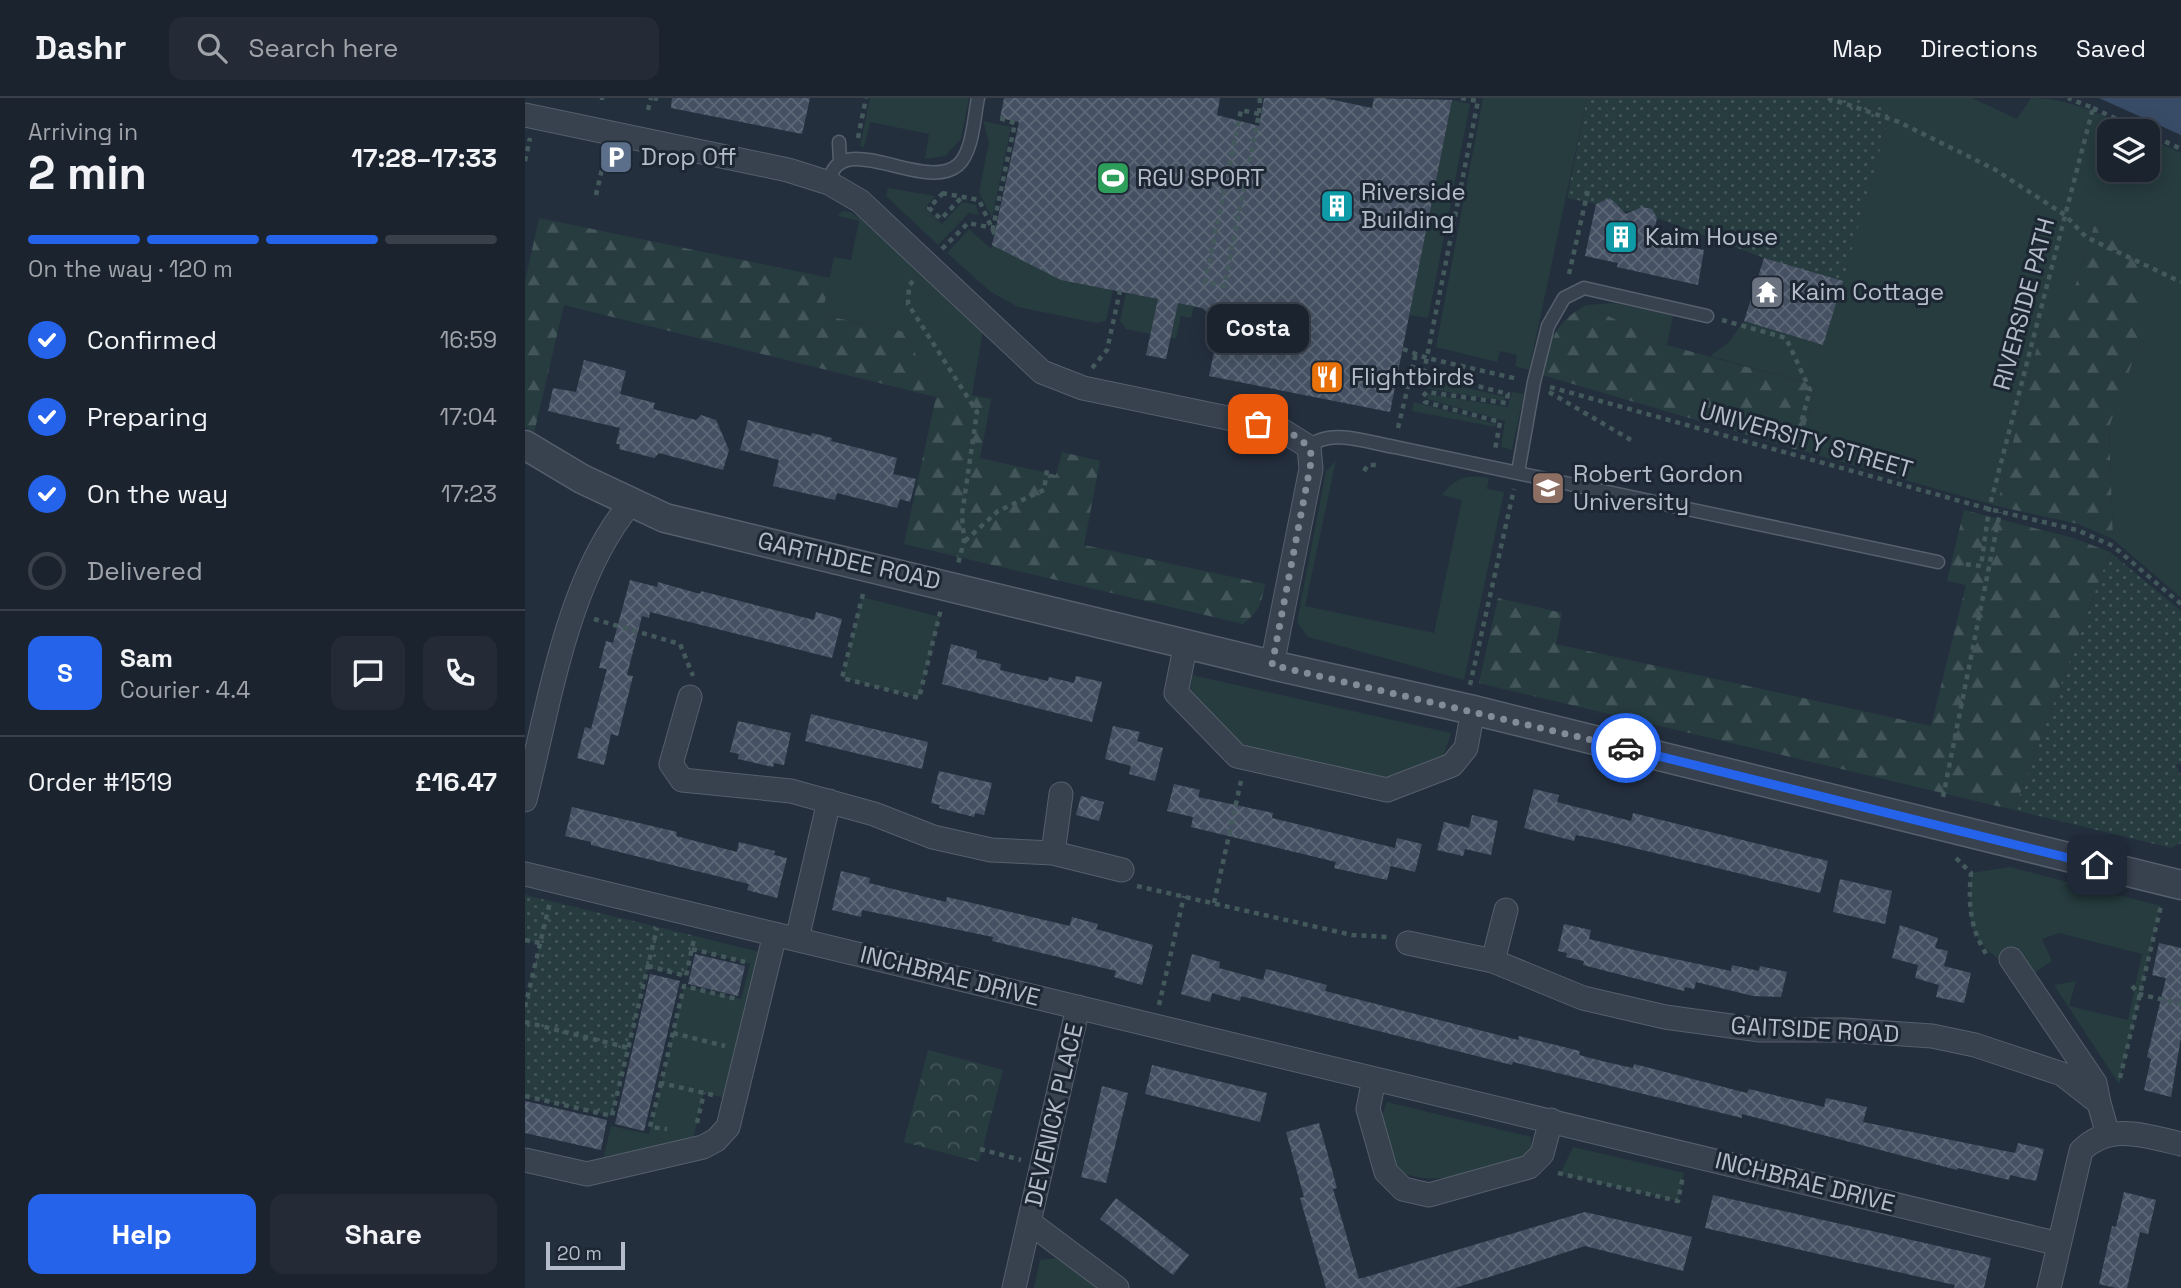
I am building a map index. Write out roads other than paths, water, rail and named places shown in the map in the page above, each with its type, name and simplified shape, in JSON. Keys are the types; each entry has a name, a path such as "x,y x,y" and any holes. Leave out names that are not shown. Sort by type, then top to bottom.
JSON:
{"street":[{"path":"525,116 788,170 829,183 870,209 1042,372 1083,388 1280,429 1309,447 1311,469 1272,665"},
{"name":"GARTHDEE ROAD","path":"525,444 582,479 665,517 1272,665 1473,710 2177,878"},
{"path":"525,800 573,613 616,521 631,503"},
{"path":"1186,643 1176,693 1237,756 1387,790 1453,765 1466,748 1473,710"},
{"path":"690,697 671,764 682,780 792,791 933,837 991,850 1053,853 1122,870"},
{"path":"1053,853 1061,794"},
{"path":"525,1160 594,1174 703,1147 716,1140 727,1127 829,802"},
{"name":"INCHBRAE DRIVE","path":"525,874 2059,1244"},
{"path":"1493,961 1506,910"},
{"name":"GAITSIDE ROAD","path":"1408,943 1493,961 1583,998 1665,1017 1760,1030 1844,1030 1932,1036 1975,1045 2062,1074 2099,1103"},
{"path":"2000,959 2095,1083 2108,1135"},
{"name":"DEVENICK PLACE","path":"1014,1288 1078,1007"},
{"path":"1374,1079 1368,1109 1386,1172 1403,1189 1429,1195 1529,1167 1542,1154 1551,1121"},
{"path":"2049,1288 2081,1151 2092,1140 2127,1132 2181,1144"},
{"name":"DEVENICK PLACE","path":"1029,1223 1117,1288"}],"lane":[{"path":"829,183 831,171 840,162 854,158 925,173 944,173 960,164 968,146 978,98"},
{"path":"839,142 840,162"},
{"path":"1518,471 1534,382 1548,326 1564,298 1584,288 1707,316"},
{"path":"1309,447 1319,440 1333,437 1518,471 1938,562"}],"water":[{"path":"2099,98 2181,98 2181,135 2160,126 2160,119 2146,119"}],"place":[{"name":"Drop Off","path":"616,157"},
{"name":"RGU SPORT","path":"1113,178"},
{"name":"Riverside Building","path":"1337,206"},
{"name":"Kaim House","path":"1621,237"},
{"name":"Kaim Cottage","path":"1767,292"},
{"name":"Flightbirds","path":"1327,377"},
{"name":"Costa","path":"1258,424"},
{"name":"Robert Gordon University","path":"1548,488"}]}
